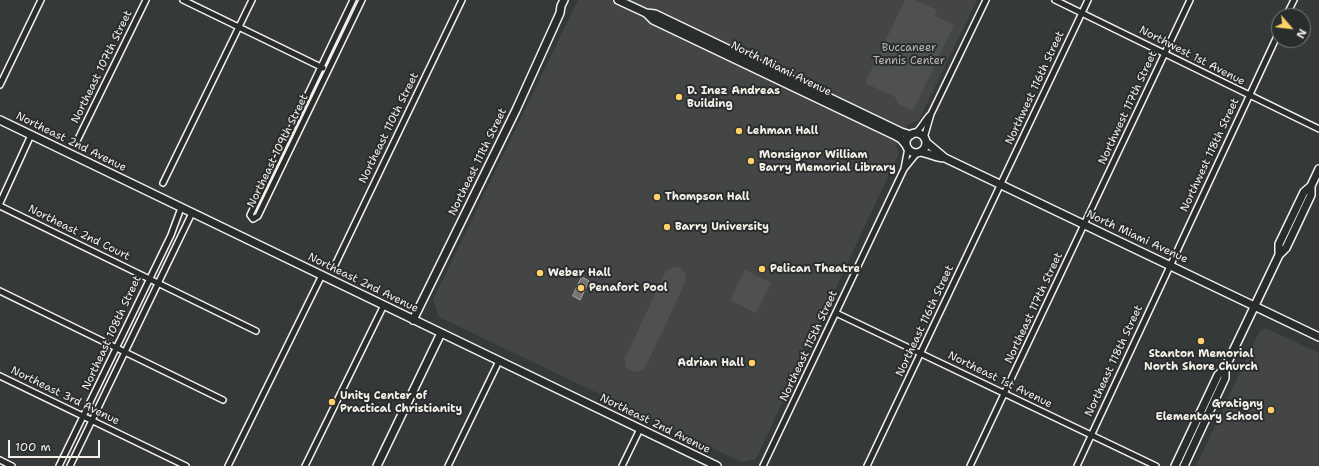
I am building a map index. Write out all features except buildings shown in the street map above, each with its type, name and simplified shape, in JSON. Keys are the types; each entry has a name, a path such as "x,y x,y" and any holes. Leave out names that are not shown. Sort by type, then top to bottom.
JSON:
{"street":[{"path":"0,85 41,0"},
{"name":"Northeast 107th Street","path":"76,143 146,0"},
{"path":"183,0 328,70"},
{"path":"163,183 252,0"},
{"name":"Northeast 109th Street","path":"353,0 250,215 253,219 258,216 362,0"},
{"name":"Northeast 110th Street","path":"335,265 462,0"},
{"name":"Northeast 111th Street","path":"413,320 516,110 560,13 564,0"},
{"name":"Northeast 111th Street","path":"560,13 565,8 569,0"},
{"name":"North Miami Avenue","path":"618,0 646,13 653,20 720,49 814,94 898,137 907,147"},
{"path":"931,114 920,128 908,138 907,147 912,152 919,152 925,147 925,140 931,114 986,0"},
{"name":"Northwest 1st Avenue","path":"1055,0 1319,129"},
{"name":"Northwest 116th Street","path":"1001,184 1088,0"},
{"name":"Northwest 117th Street","path":"1084,225 1190,0"},
{"path":"349,8 356,12"},
{"name":"Northwest 118th Street","path":"1170,265 1271,48"},
{"name":"North Miami Avenue","path":"814,94 901,132 913,134"},
{"path":"296,119 303,122"},
{"name":"Northeast 2nd Avenue","path":"0,120 712,465"},
{"path":"913,134 919,134 925,140"},
{"path":"0,203 31,135"},
{"name":"North Miami Avenue","path":"925,140 945,158 1319,337"},
{"name":"Northeast 115th Street","path":"904,169 907,147"},
{"name":"North Miami Avenue","path":"919,152 938,158 945,158"},
{"name":"Northeast 115th Street","path":"763,466 904,169 919,152"},
{"path":"273,167 280,170"},
{"path":"1175,466 1218,375 1225,368 1279,255 1279,244 1285,231 1304,192 1311,186 1319,169"},
{"name":"Northeast 116th Street","path":"867,466 1001,184"},
{"name":"Northeast 2nd Court","path":"0,206 256,331"},
{"name":"Northeast 108th Street","path":"59,466 171,235 181,208"},
{"name":"Northeast 108th Street","path":"70,466 192,213"},
{"name":"Northeast 117th Street","path":"970,466 1084,225"},
{"name":"Northeast 118th Street","path":"1077,466 1170,265"},
{"path":"228,466 322,276"},
{"path":"0,291 223,400"},
{"path":"305,466 384,305"},
{"name":"Northeast 1st Avenue","path":"836,313 1156,466"},
{"path":"377,466 441,333"},
{"path":"448,466 499,361"},
{"path":"1184,466 1226,378 1225,368"},
{"name":"Northeast 3rd Avenue","path":"0,376 186,466"},
{"path":"622,466 640,429"},
{"path":"0,460 12,466"}],"shaded area":[{"name":"Barry University","path":"578,0 977,0 919,120 907,125 896,146 899,153 756,459 741,462 439,317 433,300"},
{"name":"Penafort Pool","path":"582,277 589,281 580,300 573,296"},
{"name":"Gratigny Elementary School","path":"1264,329 1268,329 1319,353 1319,466 1196,466 1259,332"}],"green space":[{"name":"Buccaneer Tennis Center","path":"905,0 915,0 937,10 935,16 954,25 913,111 898,104 895,97 865,83"},
{"path":"673,267 681,268 686,274 685,283 645,368 640,371 630,371 626,367 625,358 665,273"},
{"path":"745,270 771,283 756,313 730,300"}],"place":[{"name":"D. Inez Andreas Building","path":"679,97"},
{"name":"Lehman Hall","path":"739,131"},
{"name":"Monsignor William Barry Memorial Library","path":"751,161"},
{"name":"Thompson Hall","path":"657,197"},
{"name":"Barry University","path":"667,227"},
{"name":"Pelican Theatre","path":"762,269"},
{"name":"Weber Hall","path":"540,273"},
{"name":"Penafort Pool","path":"581,288"},
{"name":"Stanton Memorial North Shore Church","path":"1201,341"},
{"name":"Adrian Hall","path":"752,363"},
{"name":"Unity Center of Practical Christianity","path":"332,402"},
{"name":"Gratigny Elementary School","path":"1271,410"}]}
